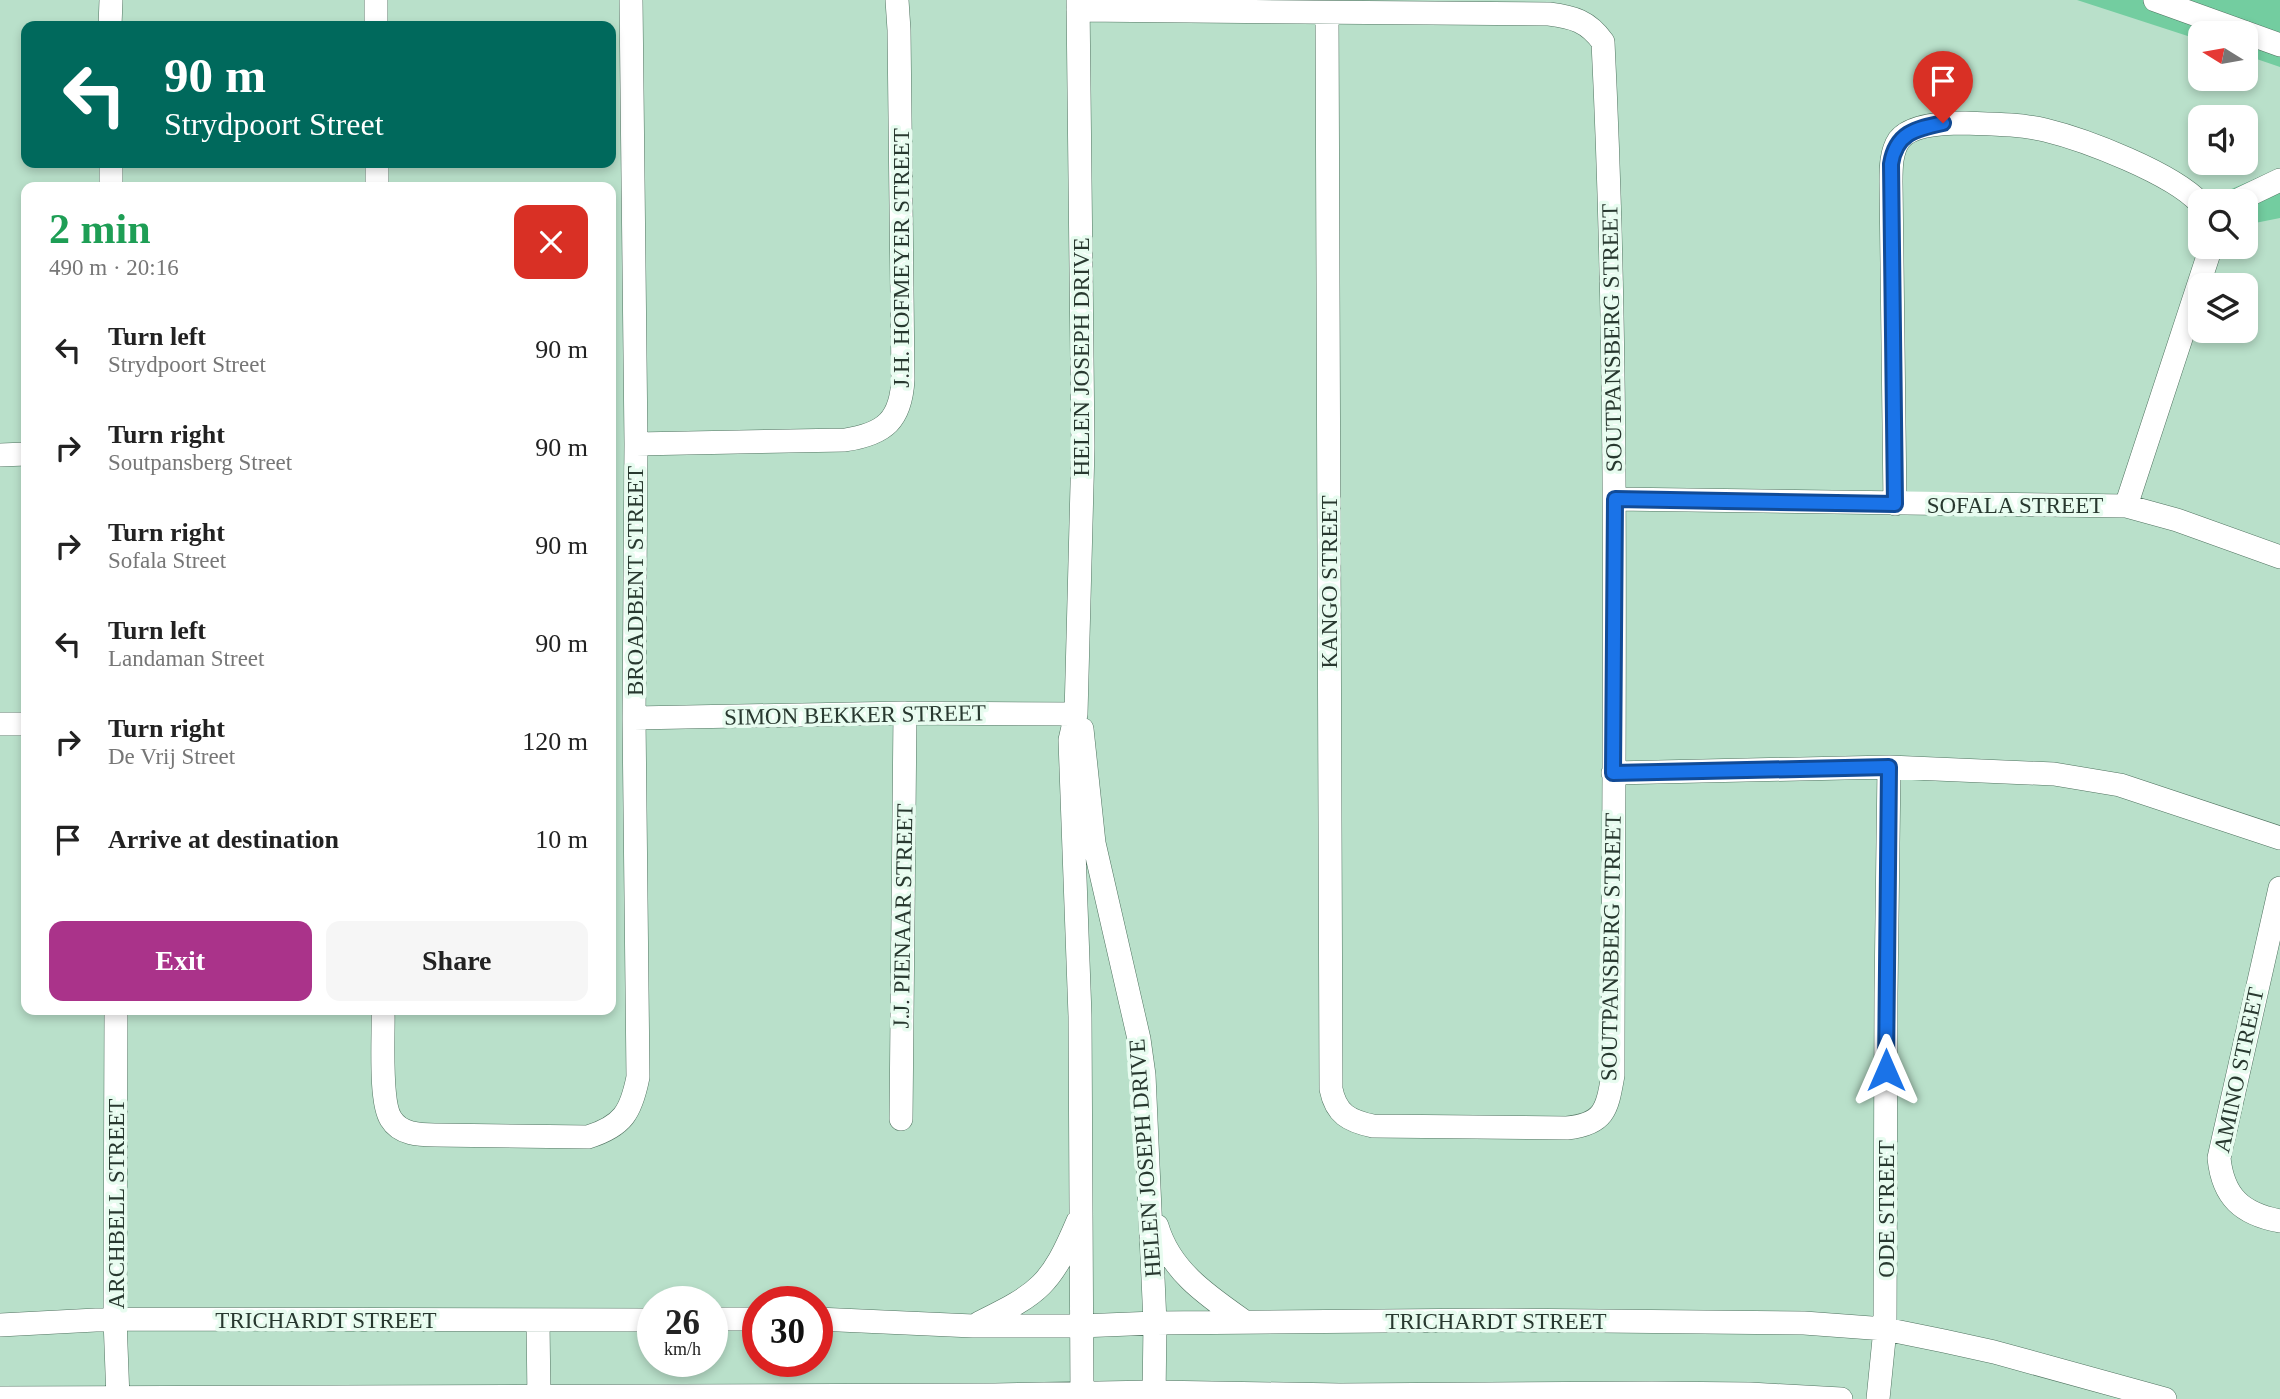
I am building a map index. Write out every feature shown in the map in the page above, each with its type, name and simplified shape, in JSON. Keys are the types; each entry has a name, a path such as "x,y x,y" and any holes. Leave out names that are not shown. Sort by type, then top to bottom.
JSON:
{"street":[{"path":"110,21 111,0"},
{"path":"376,0 376,21"},
{"name":"BROADBENT STREET","path":"383,1015 385,1104 391,1119 403,1130 425,1135 588,1137 607,1131 622,1119 632,1104 638,1077 634,718 636,444 631,0"},
{"name":"J.H. HOFMEYER STREET","path":"636,444 845,440 867,437 885,427 896,412 902,397 903,379 897,0"},
{"path":"2155,0 2280,45"},
{"path":"1078,5 1327,13"},
{"name":"HELEN JOSEPH DRIVE","path":"1078,5 1083,447 1076,713 1070,740 1080,1016 1082,1396"},
{"name":"SOUTPANSBERG STREET","path":"1327,13 1549,14 1584,22 1595,30 1603,42 1608,150 1615,499 1613,1075 1608,1100 1598,1119 1587,1126 1373,1126"},
{"name":"KANGO STREET","path":"1327,13 1331,1089 1334,1104 1342,1115 1357,1123 1373,1126"},
{"path":"1895,504 1891,182 1893,152 1900,138 1926,126 1943,123 2009,125 2045,130 2078,140 2156,172 2188,192"},
{"path":"2258,190 2280,180"},
{"path":"2126,506 2207,259"},
{"path":"0,455 21,454"},
{"name":"SOFALA STREET","path":"1615,499 2126,506 2177,520 2280,557"},
{"name":"J.J. PIENAAR STREET","path":"901,1119 905,713"},
{"name":"HELEN JOSEPH DRIVE","path":"1076,713 1083,733 1094,843 1139,1039 1144,1075 1155,1323 1154,1396"},
{"name":"SIMON BEKKER STREET","path":"634,718 1076,713"},
{"path":"0,724 21,724"},
{"path":"1613,773 1889,767 2054,774 2120,785 2280,838"},
{"name":"ODE STREET","path":"1878,1399 1885,1329 1889,767"},
{"name":"AMINO STREET","path":"2280,888 2219,1158 2221,1176 2232,1198 2255,1213 2280,1221"},
{"name":"ARCHBELL STREET","path":"116,1015 115,1319 118,1399"},
{"path":"1151,1206 1161,1239 1180,1270 1245,1322"},
{"path":"973,1326 1021,1302 1049,1278 1059,1263 1082,1211"},
{"name":"TRICHARDT STREET","path":"0,1325 115,1319 637,1320"},
{"name":"TRICHARDT STREET","path":"833,1320 973,1326 1652,1320 1804,1323 1885,1329 1994,1352 2165,1399"},
{"path":"538,1322 539,1398"},
{"path":"0,1398 1750,1394 1841,1399"}],"green space":[{"path":"2077,0 2280,0 2280,67 2258,59 2258,21 2188,21 2188,36"},
{"path":"2280,168 2280,218 2258,222 2258,189 2231,189"}],"route":[{"path":"1886,1070 1889,767 1613,773 1615,499 1895,504 1891,164 1900,138 1926,126 1943,123"}]}
